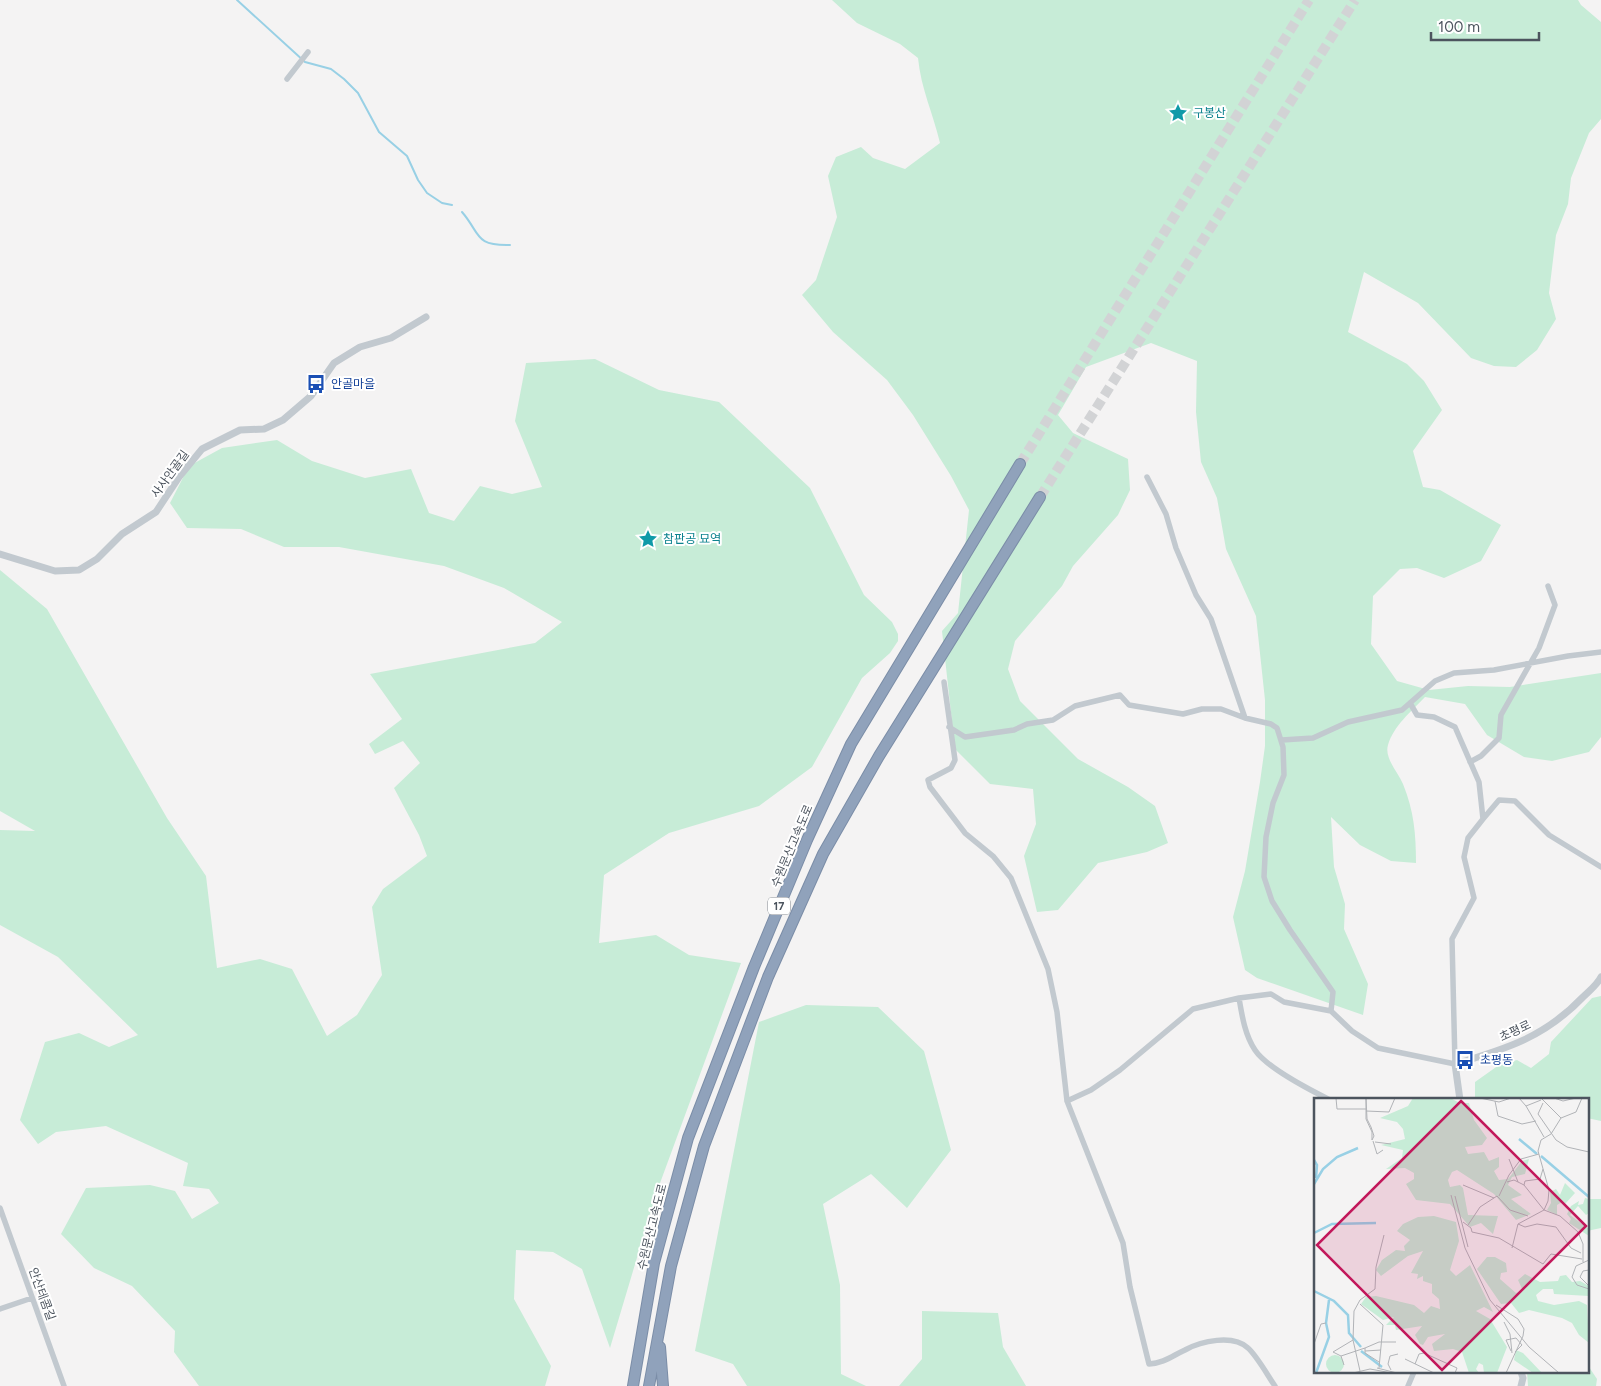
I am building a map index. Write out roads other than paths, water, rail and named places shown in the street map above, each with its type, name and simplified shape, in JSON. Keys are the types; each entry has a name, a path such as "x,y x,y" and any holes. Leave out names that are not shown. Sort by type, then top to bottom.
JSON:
{"highway":[{"name":"수원문산고속도로","path":"633,1386 654,1263 688,1138 754,967 799,858 851,744 1020,464"},
{"name":"17","path":"649,1386 659,1319 671,1266 704,1146 768,977 823,854 879,756 1040,496"},
{"path":"659,1319 663,1386"}],"street":[{"path":"287,79 308,52"},
{"name":"사사안골길","path":"0,554 56,571 79,570 97,560 122,534 156,512 179,477 202,449 240,430 264,428 283,420 311,396 334,363 360,348 391,338 426,317"},
{"path":"1147,477 1166,514 1176,548 1196,595 1211,619 1246,718"},
{"path":"1470,762 1481,756 1499,738 1502,716 1548,626 1555,605 1548,586"},
{"path":"1282,740 1313,738 1348,722 1402,710 1435,681 1454,673 1494,670 1601,652"},
{"path":"944,682 955,760 951,768 928,780 930,787 965,833 992,856 1011,878 1048,969 1057,1012 1067,1101 1123,1243 1130,1287 1149,1364 1162,1363 1186,1349 1202,1343 1232,1340 1248,1348 1275,1386"},
{"path":"949,727 965,736 1014,730 1027,724 1053,720 1074,706 1120,695 1129,705 1183,714 1202,709 1221,709 1271,724 1277,728 1282,740 1284,775 1273,803 1266,837 1264,877 1272,900 1290,930 1333,992 1331,1011"},
{"path":"1410,703 1417,715 1434,717 1455,727 1479,782 1483,819"},
{"path":"1460,1098 1455,1064 1452,939 1474,898 1464,857 1468,838 1499,800 1515,800 1549,835 1601,867"},
{"name":"초평로","path":"1455,1064 1512,1047 1532,1037 1560,1019 1601,977"},
{"path":"1067,1101 1091,1090 1120,1070 1189,1012 1239,998 1271,994 1284,1002 1331,1011 1352,1031 1378,1048 1455,1064"},
{"path":"1239,998 1244,1027 1256,1052 1297,1083 1326,1098"},
{"name":"안산테콤길","path":"0,1208 64,1386"},
{"path":"0,1309 32,1298"},
{"path":"1408,1386 1413,1374"},
{"path":"1520,1386 1523,1378 1522,1374"}],"waterway":[{"path":"237,0 305,62 331,69 344,79 358,93 379,132 407,156 418,180 427,193 442,203 452,205"},
{"path":"462,212 484,241 498,245 510,245"}],"tunnel":[{"path":"1020,464 1309,0"},
{"path":"1040,497 1355,0"}],"place":[{"name":"구봉산","path":"1178,113"},
{"name":"안골마을","path":"316,384"},
{"name":"참판공 묘역","path":"648,539"},
{"name":"초평동","path":"1465,1060"}]}
